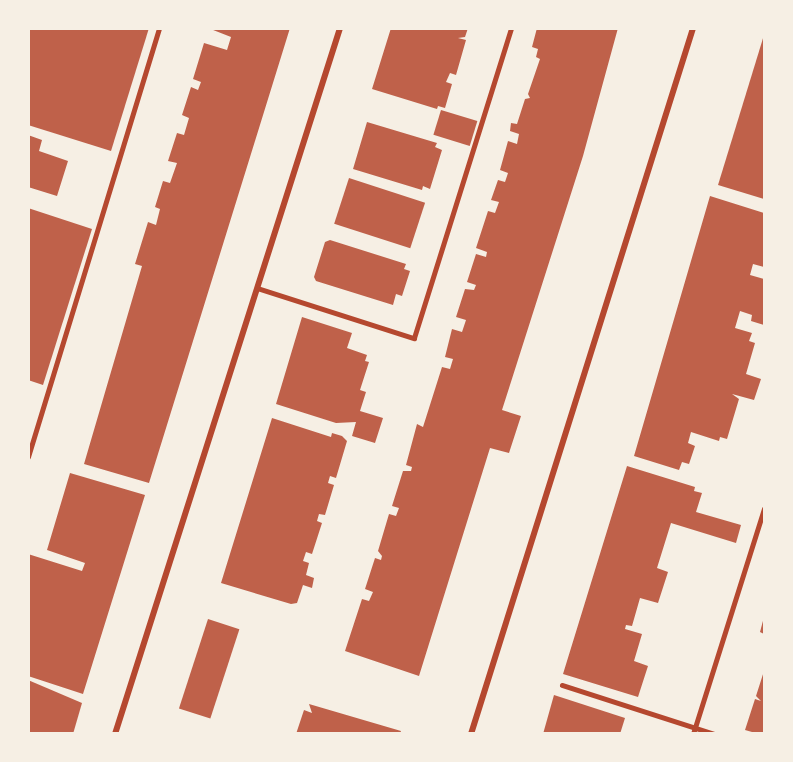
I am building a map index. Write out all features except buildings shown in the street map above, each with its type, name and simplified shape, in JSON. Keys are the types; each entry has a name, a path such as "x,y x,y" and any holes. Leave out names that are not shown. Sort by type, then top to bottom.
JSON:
{"street":[{"path":"115,734 340,28"},
{"path":"471,734 693,28"}],"lane":[{"path":"28,457 159,28"},
{"path":"257,288 414,338 511,28"},
{"path":"693,734 765,509"},
{"path":"562,685 715,734"}]}
